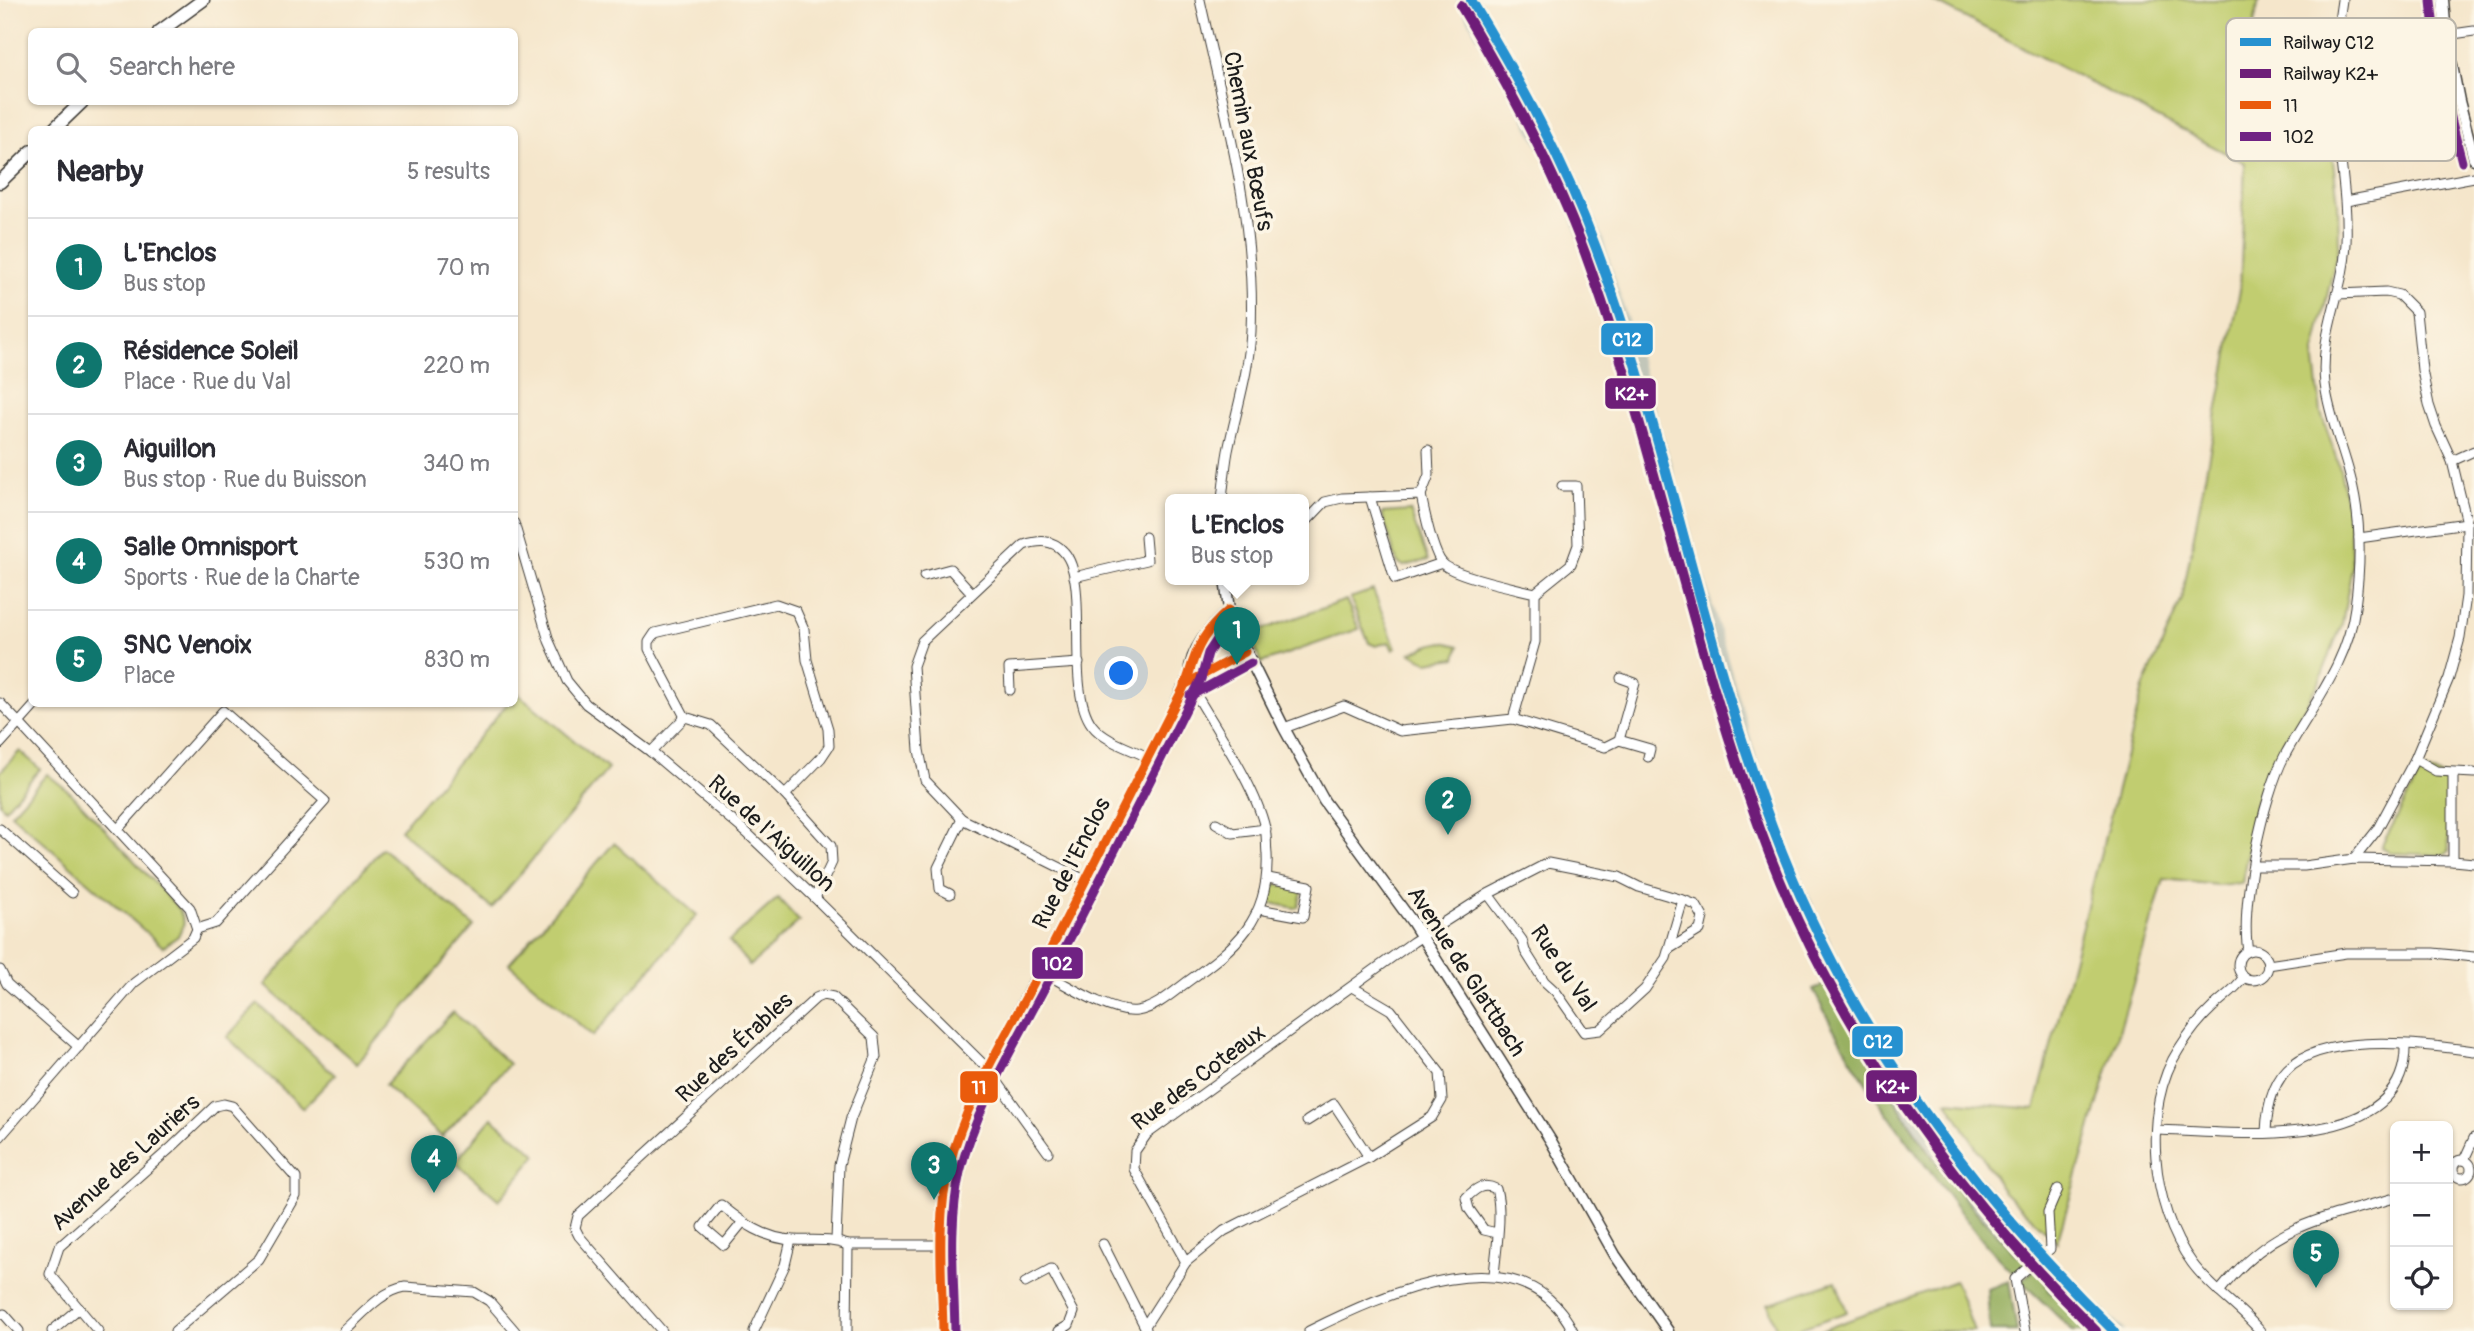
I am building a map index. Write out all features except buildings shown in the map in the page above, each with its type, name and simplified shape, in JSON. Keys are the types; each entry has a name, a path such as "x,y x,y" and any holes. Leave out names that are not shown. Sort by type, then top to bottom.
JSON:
{"main road":[{"path":"164,28 203,0"},
{"path":"57,126 79,105"},
{"path":"0,181 28,155"}],"street":[{"name":"Chemin aux Bœufs","path":"1200,0 1239,173 1245,209 1251,288 1251,333 1246,370 1228,453 1223,494"},
{"path":"2340,18 2342,0"},
{"path":"2442,0 2444,18"},
{"path":"2456,34 2474,31"},
{"path":"2456,78 2474,159"},
{"path":"2248,951 2246,924 2265,804 2285,756 2314,709 2343,650 2355,611 2359,572 2357,506 2350,475 2329,412 2324,351 2346,247 2346,201 2342,161"},
{"path":"2346,201 2474,177"},
{"path":"2337,294 2386,292 2399,295 2416,312 2429,405 2452,461 2467,523 2466,596 2460,638 2449,678 2415,759 2377,830 2354,859"},
{"path":"1428,450 1430,475 1421,495 1424,514 1442,563 1450,570 1535,593"},
{"path":"2452,461 2474,451"},
{"path":"1535,593 1571,564 1578,545 1576,486 1562,486"},
{"path":"1309,519 1325,502 1342,498 1421,495"},
{"path":"1370,497 1395,579 1442,563"},
{"path":"2359,538 2467,523"},
{"name":"Rue de l'Aiguillon","path":"518,536 549,641 567,681 586,704 651,752 747,832 989,1070 1048,1152"},
{"path":"1074,577 1147,560 1145,537"},
{"path":"1085,880 962,819 925,780 919,750 913,666 922,641 1024,545 1047,541 1066,553 1074,577 1083,705 1092,726 1111,739 1148,757"},
{"path":"924,576 950,569 972,593"},
{"path":"1226,585 1235,629"},
{"path":"1513,719 1535,642 1535,593"},
{"path":"785,795 829,746 828,729 807,660 804,629 796,611 776,604 655,633 649,642 649,649 685,717 711,725 785,795 831,846 832,862 815,898"},
{"name":"Rue de l'Enclos","path":"1187,680 1189,667 1209,629 1229,610"},
{"name":"Rue de l'Enclos","path":"943,1331 943,1206 949,1167 957,1142 989,1070 1187,680 1209,645 1235,629"},
{"name":"Avenue de Glattbach","path":"1235,629 1324,801 1421,937 1551,1141 1615,1255 1668,1331"},
{"path":"1010,690 1009,668 1079,663"},
{"path":"1619,740 1635,682 1621,678"},
{"path":"1039,970 1112,1007 1135,1011 1157,1004 1226,954 1248,929 1259,909 1268,878 1265,829 1254,798 1187,680"},
{"path":"0,703 190,908 197,929 193,938 134,983 2,1130"},
{"path":"1284,728 1344,706 1400,731 1513,719 1605,747 1619,740 1650,749 1648,757"},
{"path":"0,744 33,707"},
{"path":"118,829 223,711 325,801 216,923 197,929"},
{"path":"651,752 685,717"},
{"path":"2415,759 2436,771 2474,774"},
{"path":"2453,772 2453,861"},
{"path":"950,894 940,888 937,868 962,819"},
{"path":"1216,823 1233,833 1265,829"},
{"path":"0,829 72,892"},
{"path":"2254,866 2304,866 2354,859 2474,863"},
{"path":"1421,937 1488,894 1548,863 1619,877 1639,887 1684,900"},
{"path":"1259,909 1303,917 1309,886 1268,878"},
{"name":"Rue du Val","path":"1488,894 1522,940 1525,951 1544,981 1556,992 1584,1031 1600,1030 1645,989 1666,958 1684,900 1696,905 1703,918 1700,930 1669,950"},
{"name":"Rue des Coteaux","path":"1186,1262 1134,1169 1135,1151 1147,1134 1421,937"},
{"path":"2248,951 2260,952 2266,957 2268,965 2265,975 2260,979 2248,980 2243,978 2237,963 2248,951"},
{"path":"2268,965 2347,953 2433,953 2474,957"},
{"path":"0,970 7,984 79,1047"},
{"path":"2243,978 2236,988 2194,1026 2177,1052 2163,1089 2157,1130 2157,1172 2169,1216 2191,1262 2260,1331"},
{"path":"1145,1329 1186,1262 1224,1231 1369,1157 1432,1117 1442,1100 1440,1073 1391,1010 1352,986"},
{"name":"Rue des Érables","path":"662,1331 579,1236 575,1228 578,1216 816,998 823,995 833,997 874,1037 876,1057 851,1118 839,1165 835,1240"},
{"path":"2157,1130 2302,1132 2322,1129 2362,1115 2393,1092 2399,1081 2405,1056 2404,1045"},
{"path":"2266,1132 2268,1104 2275,1086 2292,1064 2319,1050 2344,1046 2430,1045 2474,1051"},
{"name":"Avenue des Lauriers","path":"98,1331 50,1274 59,1247 215,1106 228,1104 296,1178 297,1191 259,1259 175,1331"},
{"path":"1307,1121 1334,1104 1369,1157"},
{"path":"2453,1168 2454,1164 2464,1160 2474,1138"},
{"path":"2453,1175 2471,1175 2464,1160"},
{"path":"1494,1276 1497,1233 1498,1196 1496,1189 1483,1186 1475,1189 1466,1198 1467,1205 1483,1230 1497,1233"},
{"path":"2043,1254 2050,1249 2048,1212 2058,1189"},
{"path":"2219,1292 2247,1260 2291,1230 2329,1215 2390,1199"},
{"path":"743,1223 724,1245 703,1227 721,1205 743,1223 767,1236 791,1240 835,1240 848,1245 942,1245"},
{"path":"754,1331 785,1265 791,1240"},
{"path":"1103,1244 1145,1329"},
{"path":"847,1331 848,1245"},
{"path":"2025,1331 2015,1279 2033,1263"},
{"path":"1025,1283 1051,1269 1074,1312 1069,1325 1059,1331"},
{"path":"1309,1331 1369,1301 1430,1283 1494,1276 1526,1284 1541,1293 1563,1314 1573,1331"},
{"path":"345,1331 386,1294 405,1287 474,1292 489,1301 515,1331"},
{"path":"52,1331 79,1308"},
{"path":"4,1314 19,1331"}],"shaded area":[{"path":"1456,0 1480,0 1525,74 1568,155 1602,235 1769,800 1807,891 1850,982 1898,1062 1956,1147 2039,1249 2126,1331 2093,1331 2050,1291 2037,1267 2028,1258 2024,1259 2016,1254 1961,1193 1902,1112 1852,1029 1801,930 1767,850 1730,747 1639,425 1565,199 1522,116"}],"green space":[{"path":"1931,0 2259,0 2255,18 2226,18 2226,153"},
{"path":"2241,161 2333,161 2339,244 2314,353 2321,413 2340,469 2349,519 2352,567 2342,624 2318,685 2273,760 2256,802 2242,883 2217,885 2164,879 2057,1242 2004,1192 1947,1101 2035,1109 2143,688 2182,599 2240,290 2245,163"},
{"path":"1410,511 1428,560 1404,566 1397,562 1382,513"},
{"path":"1373,590 1396,648 1393,650 1389,642 1376,646 1369,643 1350,598"},
{"path":"1346,600 1359,629 1261,663 1250,634"},
{"path":"1443,642 1459,646 1456,658 1427,662 1411,653 1430,645"},
{"path":"518,694 608,769 492,908 400,830 504,707 518,707"},
{"path":"20,751 40,769 5,809 0,804 0,772"},
{"path":"2422,770 2447,777 2449,852 2444,855 2390,853 2381,847"},
{"path":"47,774 71,793 179,909 184,923 178,936 163,947 11,814"},
{"path":"614,843 697,915 593,1036 509,964"},
{"path":"382,848 474,926 357,1064 265,985"},
{"path":"1276,884 1301,889 1298,907 1271,903 1269,900 1272,886"},
{"path":"778,898 799,921 750,966 729,941"},
{"path":"1829,983 1890,1092 1942,1170 2016,1254 2024,1259 2028,1258 2028,1264 2014,1274 1965,1219 1855,1065 1813,989"},
{"path":"258,1004 335,1075 303,1108 227,1037"},
{"path":"453,1012 509,1064 442,1137 385,1085"},
{"path":"492,1118 537,1155 499,1200 455,1162"},
{"path":"2037,1267 2050,1291 2093,1331 2073,1331 2021,1281"},
{"path":"1836,1281 1847,1312 1792,1331 1777,1331 1768,1304"},
{"path":"1955,1281 1974,1331 1820,1331"},
{"path":"2009,1281 2017,1331 1990,1331 1987,1289"}],"rail line":[{"name":"C12","path":"1471,0 1540,121 1596,248 1645,398 1730,703 1782,852 1812,921 1845,986 1882,1049 1923,1110 2012,1224 2114,1331"},
{"name":"K2+","path":"1461,6 1529,127 1559,189 1585,253 1634,402 1719,705 1769,853 1798,921 1867,1049 1907,1110 1997,1225 2096,1331"}],"transit line":[{"name":"102","path":"2431,1 2433,18"},
{"name":"102","path":"2456,138 2462,162"},
{"name":"11","path":"943,1331 942,1207 949,1167 974,1096 1183,689 1199,646 1208,631 1229,610"},
{"name":"102","path":"955,1331 953,1251 956,1192 967,1148 985,1101 1201,679 1208,653 1218,638 1237,619"},
{"name":"11","path":"1184,685 1245,652"},
{"name":"102","path":"1190,696 1251,663"}],"place":[{"name":"L'Enclos","path":"1237,665"},
{"name":"Résidence Soleil","path":"1448,835"},
{"name":"Salle Omnisport","path":"434,1193"},
{"name":"Aiguillon","path":"934,1200"},
{"name":"SNC Venoix","path":"2316,1288"}]}
